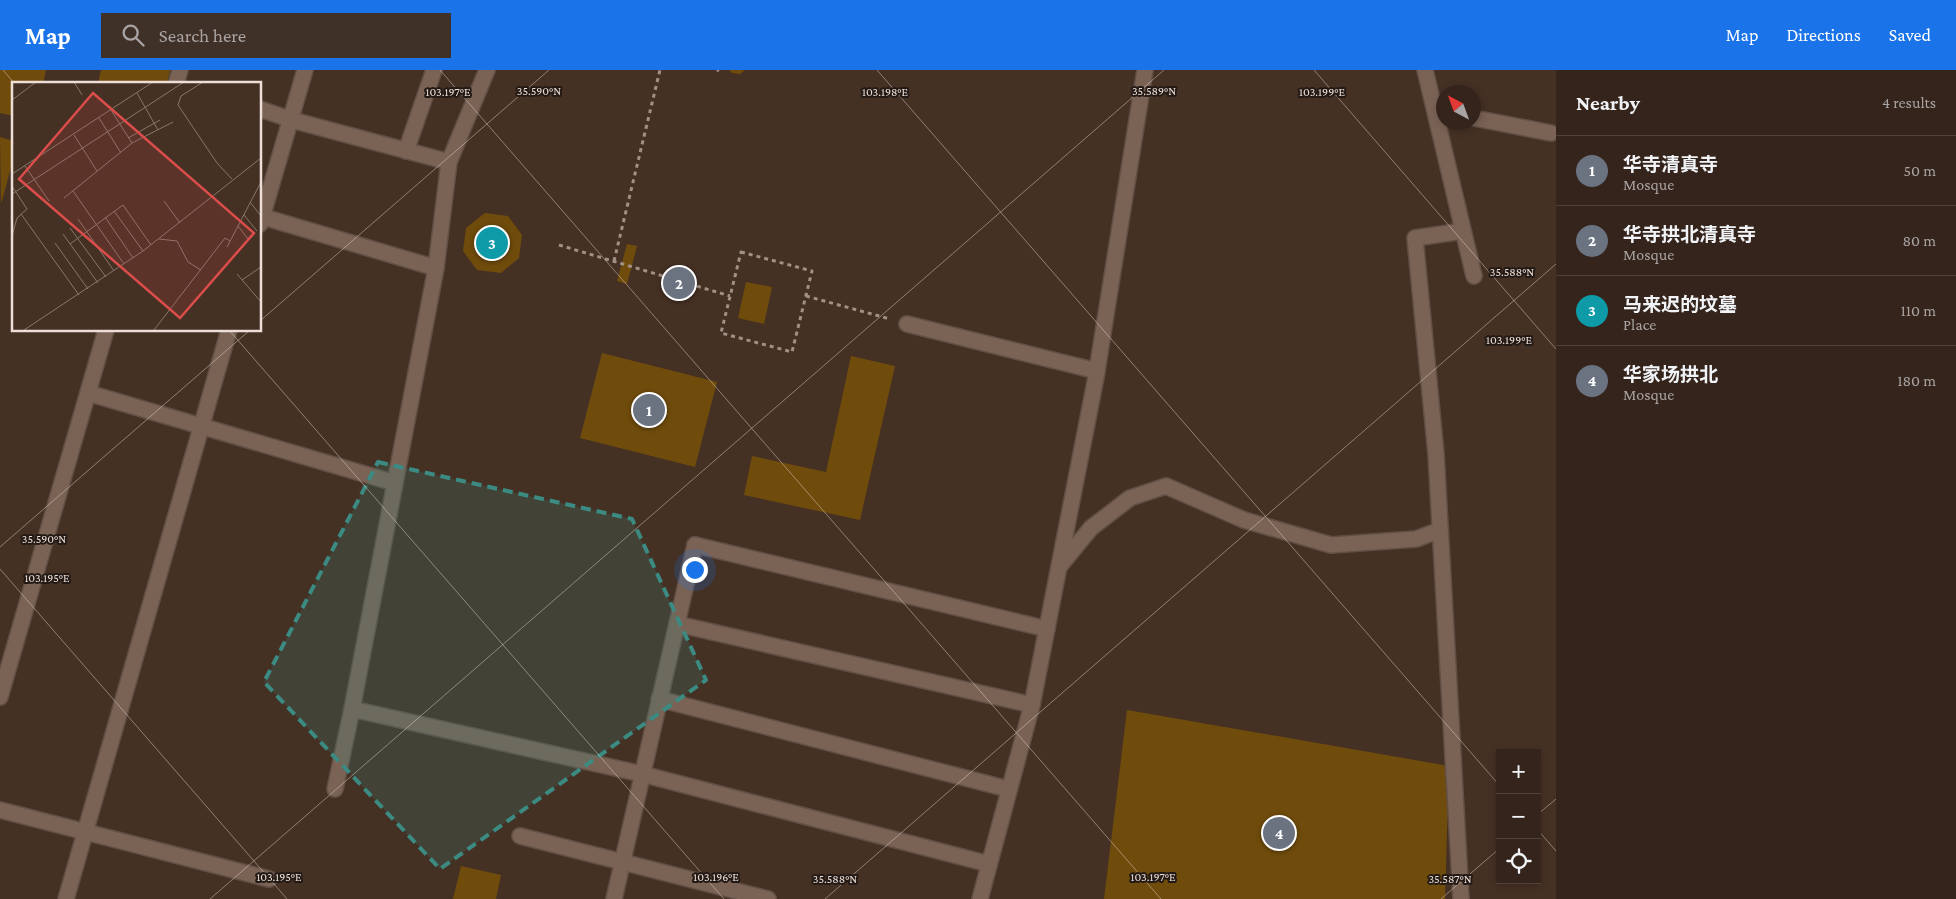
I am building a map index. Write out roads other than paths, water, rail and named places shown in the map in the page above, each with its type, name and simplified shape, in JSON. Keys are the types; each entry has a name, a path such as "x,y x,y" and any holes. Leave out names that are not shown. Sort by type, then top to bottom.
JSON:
{"street":[{"path":"305,70 292,120 261,219 436,268"},
{"path":"406,151 434,70"},
{"path":"335,789 436,268 449,162 488,70"},
{"path":"980,899 1032,705 1097,371 1145,70"},
{"path":"1425,70 1436,102"},
{"path":"261,110 449,162"},
{"path":"1481,119 1551,133"},
{"path":"1443,130 1474,276"},
{"path":"1462,899 1436,454 1415,238 1463,231"},
{"path":"907,324 1097,371"},
{"path":"0,697 106,331"},
{"path":"66,899 229,331"},
{"path":"88,394 395,483"},
{"path":"1059,567 1091,528 1130,498 1166,486 1244,520 1331,545 1416,539 1440,530"},
{"path":"614,899 695,546 1046,629"},
{"path":"677,624 1032,705"},
{"path":"659,700 1008,789"},
{"path":"352,709 642,774 988,864"},
{"path":"0,810 269,879"},
{"path":"520,836 768,899"}],"place":[{"name":"马来迟的坟墓","path":"492,243"},
{"name":"华寺拱北清真寺","path":"679,283"},
{"name":"华寺清真寺","path":"649,410"},
{"name":"华家场拱北","path":"1279,833"}]}
